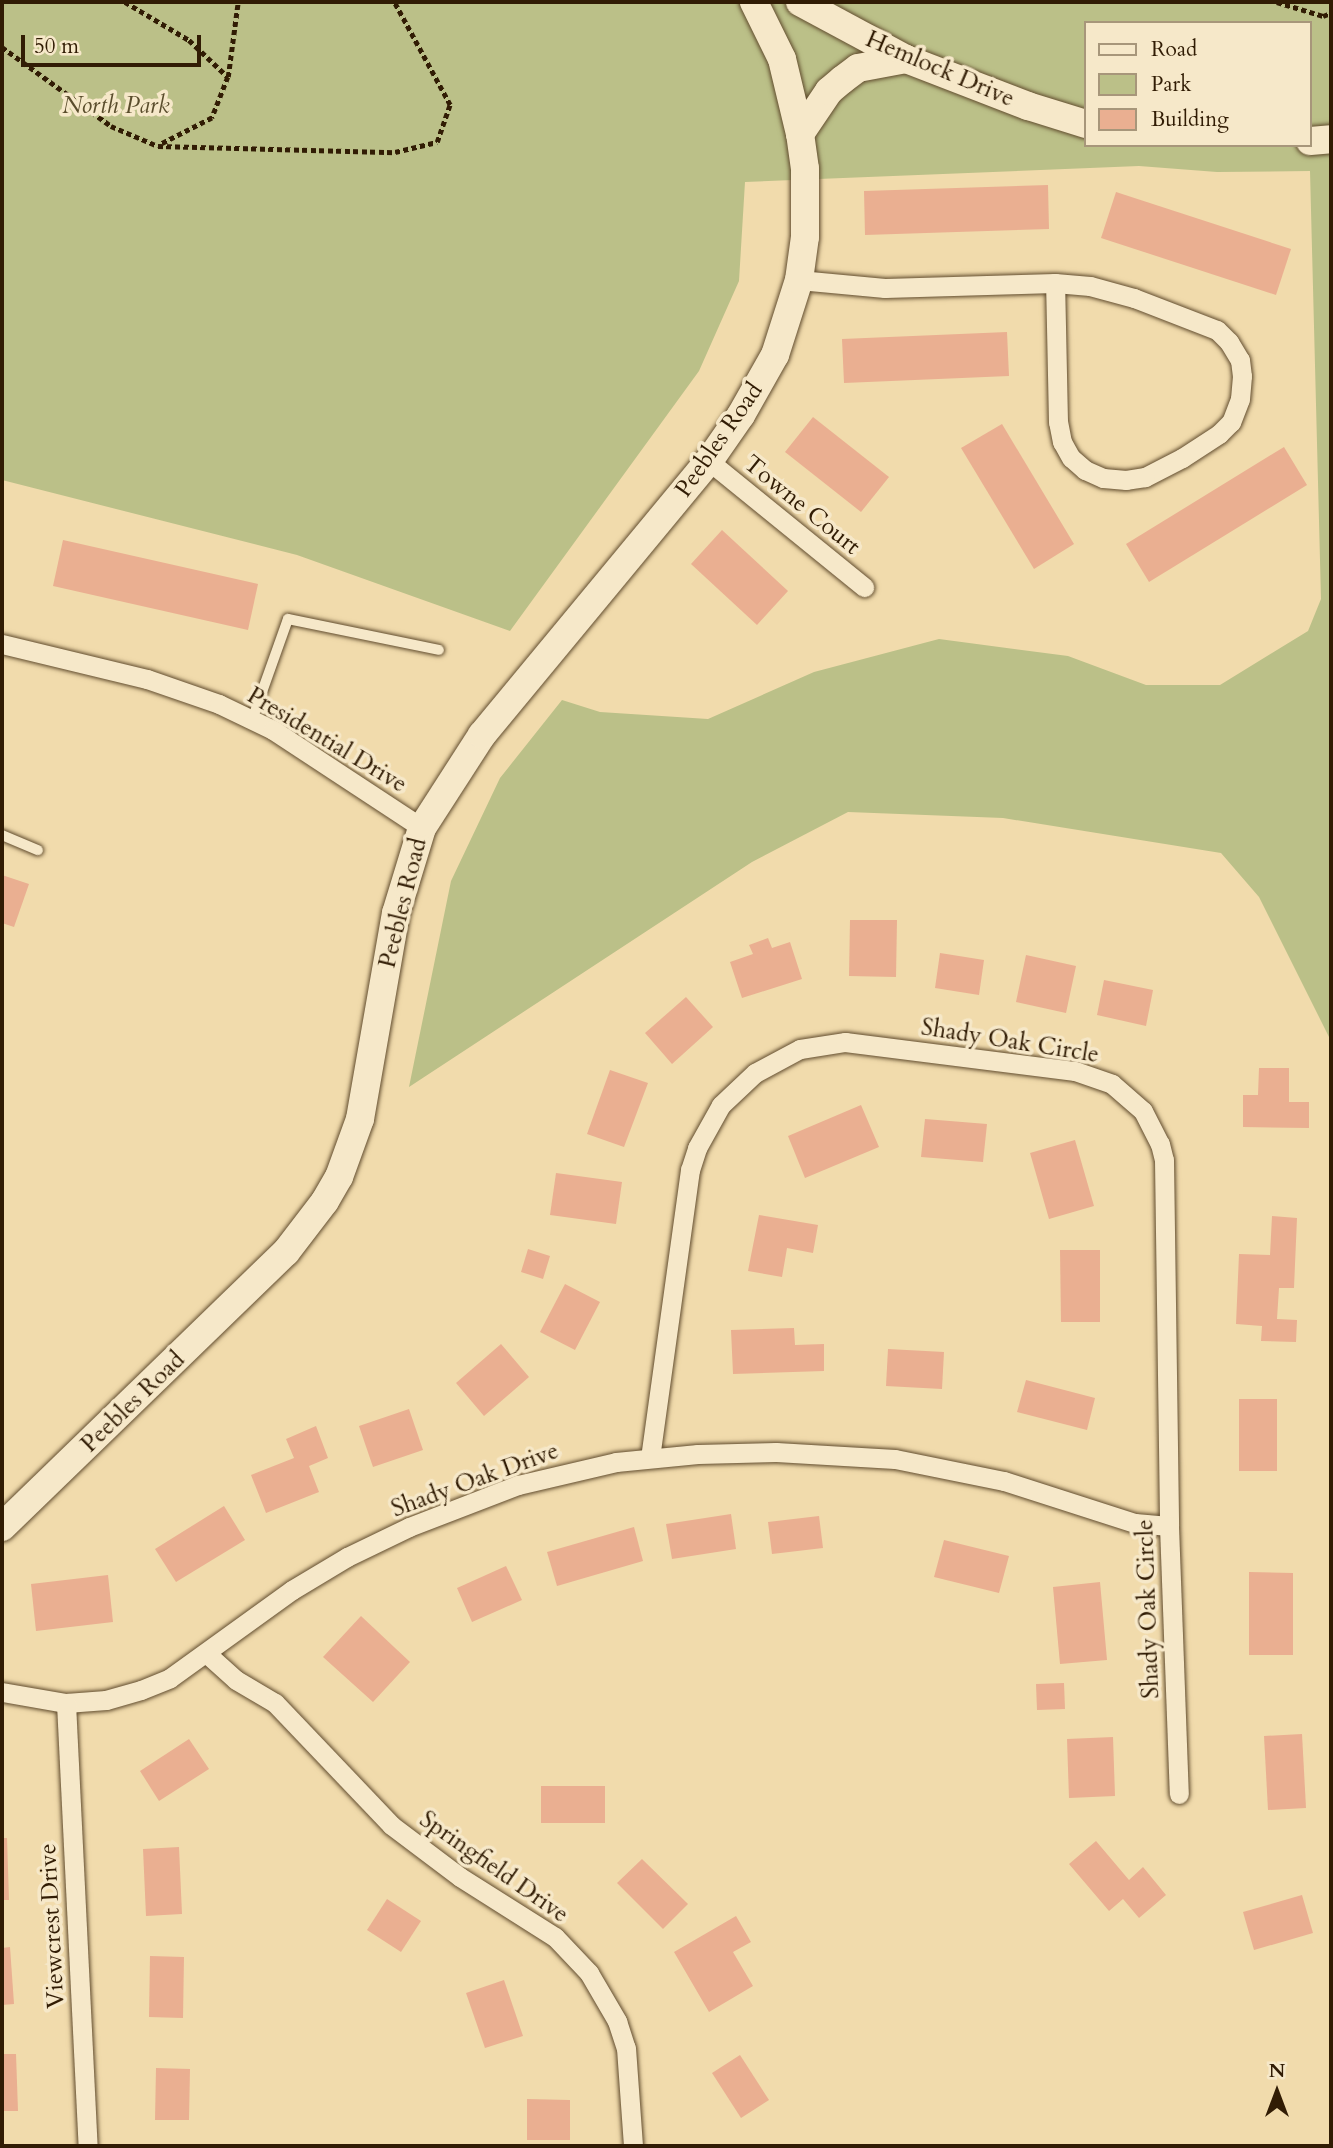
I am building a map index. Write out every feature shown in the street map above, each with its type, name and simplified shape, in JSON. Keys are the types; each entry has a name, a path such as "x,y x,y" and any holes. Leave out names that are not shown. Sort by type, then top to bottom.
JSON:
{"street":[{"name":"Peebles Road","path":"2,1527 286,1252 325,1201 339,1177 360,1119 396,913 422,828 481,735 709,461 741,415 775,355 799,280 805,237 805,169 800,134 782,59 754,2"},
{"name":"Hemlock Drive","path":"800,2 906,59 984,90 1084,123"},
{"path":"800,134 829,92 842,79 858,68 906,59"},
{"path":"1312,141 1331,139"},
{"path":"799,280 885,288 1055,283 1090,286 1134,298 1217,330 1240,360 1240,398 1231,422 1219,434 1182,458 1145,477 1126,480 1103,478 1085,470 1071,458 1058,422 1055,283"},
{"name":"Towne Court","path":"709,461 864,587"},
{"name":"Presidential Drive","path":"2,644 147,679 219,704 273,730 422,828"},
{"name":"Shady Oak Circle","path":"650,1458 690,1170 709,1124 737,1089 778,1059 800,1049 834,1043 864,1043 1075,1071 1112,1084 1143,1111 1160,1144 1165,1182 1170,1526 1179,1794"},
{"name":"Shady Oak Drive","path":"2,1692 66,1703 106,1700 141,1690 170,1678 292,1590 346,1557 409,1527 518,1485 570,1471 650,1458 776,1452 895,1459 1004,1482 1135,1522 1170,1526"},
{"name":"Springfield Drive","path":"206,1653 236,1680 275,1703 391,1825 460,1877 555,1937 589,1973 617,2021 626,2048 633,2146"},
{"name":"Viewcrest Drive","path":"66,1703 88,2146"}],"lane":[{"path":"252,720 288,619 439,650"},
{"path":"2,835 38,850"}],"path":[{"path":"125,2 189,40 228,77"},
{"path":"158,146 212,118 228,77 238,2"},
{"path":"2,47 111,126 158,146 395,152 437,142 450,105 394,2"},
{"path":"1277,2 1323,16 1331,13"}],"green space":[{"name":"North Park","path":"2,2 1331,2 1331,1041 1259,897 1221,853 1003,818 848,812 752,862 409,1087 451,881 500,778 562,700 600,712 708,719 814,672 939,639 1068,656 1146,685 1220,685 1308,631 1321,599 1310,171 1217,172 1139,166 745,182 739,281 699,371 510,631 297,555 2,480"}],"building":[{"path":"1048,185 1049,229 865,235 864,191"},
{"path":"1116,192 1291,249 1276,295 1101,238"},
{"path":"1007,332 1009,376 844,383 842,339"},
{"path":"813,417 889,477 861,512 785,452"},
{"path":"1002,424 1074,544 1034,569 961,448"},
{"path":"1284,447 1307,485 1149,582 1126,544"},
{"path":"722,530 788,591 757,625 691,564"},
{"path":"63,540 258,584 248,630 53,586"},
{"path":"2,875 29,884 14,927 2,923"},
{"path":"850,920 897,920 896,977 849,976"},
{"path":"768,938 772,948 790,942 802,979 742,998 730,962 753,954 749,945"},
{"path":"940,953 984,960 979,995 935,988"},
{"path":"1026,955 1076,966 1066,1013 1016,1002"},
{"path":"1104,980 1153,990 1146,1026 1097,1015"},
{"path":"686,997 713,1027 672,1064 645,1033"},
{"path":"1259,1068 1289,1068 1289,1102 1309,1102 1309,1128 1243,1127 1243,1095 1258,1095"},
{"path":"610,1070 648,1083 624,1147 587,1134"},
{"path":"861,1105 879,1147 805,1178 788,1136"},
{"path":"925,1119 987,1124 983,1162 921,1157"},
{"path":"1075,1140 1094,1206 1049,1219 1030,1153"},
{"path":"556,1173 622,1182 616,1224 550,1215"},
{"path":"759,1215 818,1225 813,1253 787,1248 782,1277 748,1271"},
{"path":"1272,1216 1297,1218 1294,1288 1279,1288 1277,1319 1297,1320 1296,1342 1261,1341 1262,1326 1236,1324 1239,1254 1270,1255"},
{"path":"528,1249 550,1256 543,1279 521,1272"},
{"path":"1060,1250 1100,1250 1100,1322 1061,1322"},
{"path":"565,1284 600,1302 575,1350 540,1332"},
{"path":"794,1328 795,1345 824,1344 824,1371 733,1374 731,1330"},
{"path":"501,1344 529,1377 484,1416 456,1383"},
{"path":"888,1349 944,1352 942,1389 886,1386"},
{"path":"1026,1380 1095,1398 1087,1430 1017,1412"},
{"path":"1239,1399 1277,1399 1277,1471 1239,1471"},
{"path":"409,1409 423,1450 373,1467 359,1426"},
{"path":"316,1426 328,1458 309,1466 319,1492 266,1513 251,1475 294,1458 286,1439"},
{"path":"224,1506 245,1540 176,1582 155,1549"},
{"path":"731,1514 736,1549 672,1559 666,1524"},
{"path":"819,1516 823,1548 772,1554 768,1522"},
{"path":"634,1527 643,1561 557,1586 547,1552"},
{"path":"944,1540 1009,1556 999,1593 934,1577"},
{"path":"506,1566 522,1600 472,1622 457,1588"},
{"path":"1249,1572 1293,1573 1293,1655 1249,1655"},
{"path":"108,1575 113,1622 36,1631 31,1584"},
{"path":"1100,1582 1107,1660 1060,1664 1053,1587"},
{"path":"361,1616 410,1662 373,1702 323,1657"},
{"path":"1064,1683 1065,1709 1037,1710 1036,1684"},
{"path":"1302,1734 1306,1808 1268,1810 1264,1736"},
{"path":"1113,1737 1115,1796 1069,1798 1067,1739"},
{"path":"189,1739 209,1769 159,1801 140,1771"},
{"path":"541,1786 605,1786 605,1823 541,1823"},
{"path":"2,1838 7,1838 9,1900 2,1900"},
{"path":"1096,1841 1129,1880 1143,1867 1166,1895 1139,1918 1123,1899 1109,1911 1069,1864"},
{"path":"179,1847 182,1914 146,1916 143,1849"},
{"path":"642,1859 688,1904 663,1929 617,1883"},
{"path":"1302,1895 1313,1933 1254,1950 1243,1912"},
{"path":"387,1899 421,1921 401,1952 367,1930"},
{"path":"736,1916 751,1942 733,1952 753,1986 709,2012 674,1952"},
{"path":"10,1947 14,2004 2,2005 2,1948"},
{"path":"150,1956 184,1957 183,2018 149,2017"},
{"path":"504,1980 523,2036 485,2048 466,1993"},
{"path":"2,2054 16,2054 18,2111 2,2111"},
{"path":"740,2055 769,2100 741,2118 712,2073"},
{"path":"156,2068 190,2069 189,2120 155,2120"},
{"path":"527,2099 570,2100 570,2140 527,2140"}]}
